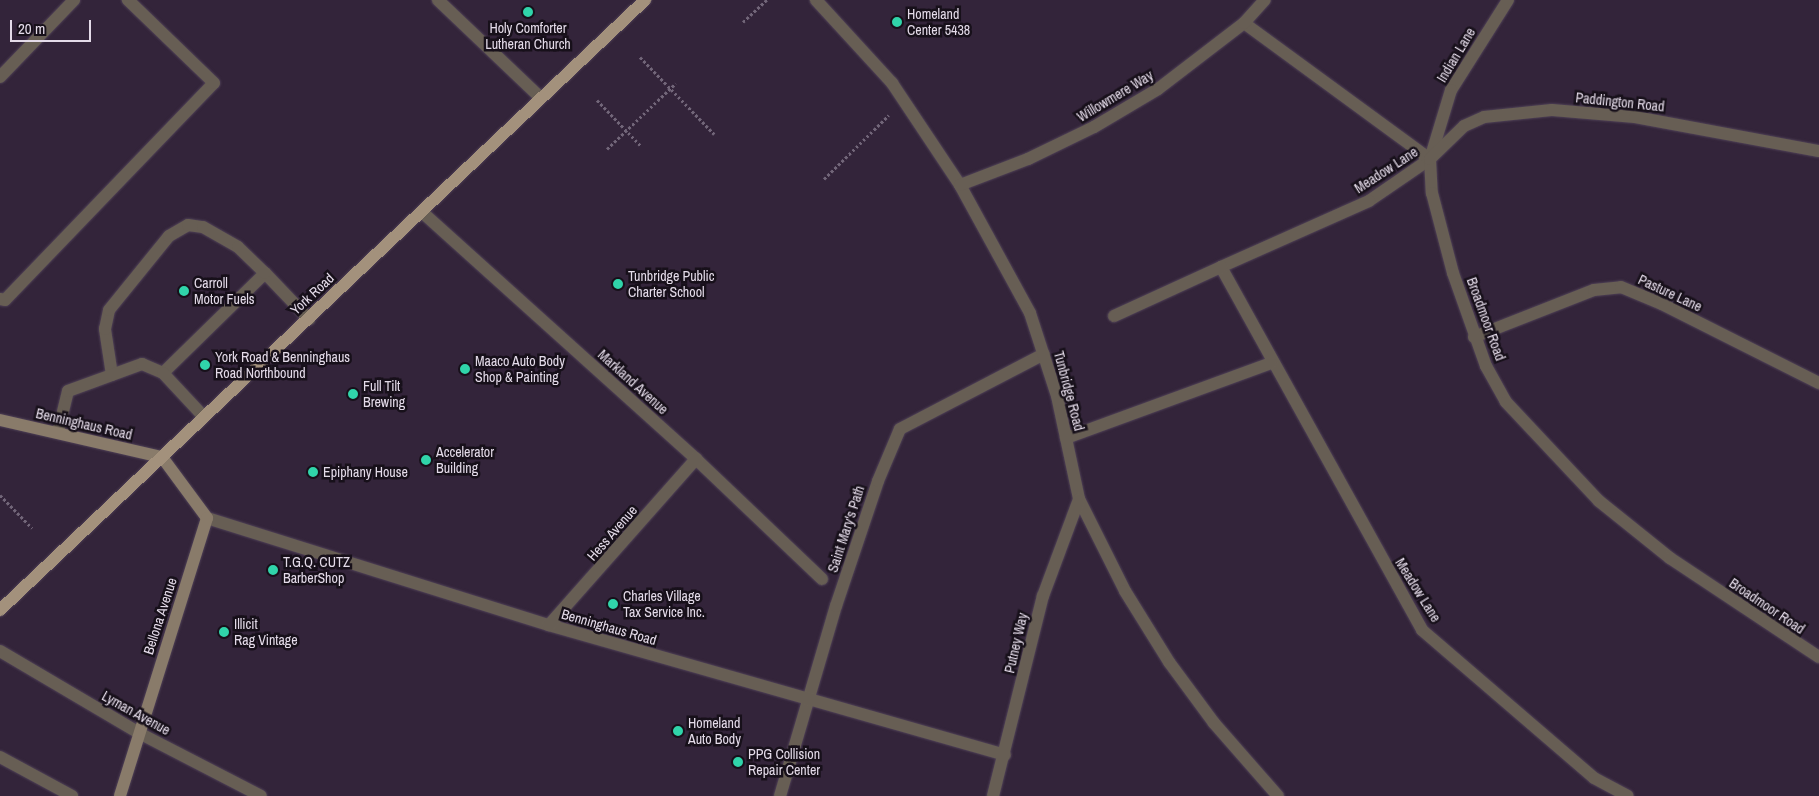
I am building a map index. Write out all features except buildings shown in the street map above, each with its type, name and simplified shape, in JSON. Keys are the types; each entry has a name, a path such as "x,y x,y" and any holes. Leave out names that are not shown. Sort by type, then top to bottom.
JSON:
{"main road":[{"name":"York Road","path":"0,610 645,0"}],"street":[{"path":"0,77 74,0"},
{"path":"0,299 5,300 214,82 128,0"},
{"path":"438,0 541,98"},
{"name":"Tunbridge Road","path":"816,0 892,83 960,185 1025,304 1044,354 1066,438 1079,499 1125,590 1170,662 1214,723 1278,796"},
{"name":"Willowmere Way","path":"960,185 1028,159 1094,128 1158,89 1244,22 1265,0"},
{"name":"Indian Lane","path":"1430,159 1451,90 1508,0"},
{"path":"1244,22 1430,159"},
{"name":"Paddington Road","path":"1430,159 1464,126 1484,117 1552,110 1635,116 1819,151"},
{"name":"Meadow Lane","path":"1114,316 1369,201 1430,159"},
{"name":"Broadmoor Road","path":"1430,159 1432,193 1440,228 1474,337 1506,402 1598,501 1670,558 1819,657"},
{"name":"Markland Avenue","path":"422,212 696,460 822,579"},
{"path":"112,375 105,329 109,310 170,236 188,225 203,227 238,247 308,319"},
{"name":"Meadow Lane","path":"1221,267 1271,363 1422,630 1594,778 1628,796"},
{"path":"163,373 265,273"},
{"name":"Pasture Lane","path":"1474,337 1594,290 1621,287 1662,304 1819,383"},
{"name":"Saint Mary's Path","path":"780,796 878,480 900,429 1044,354"},
{"path":"1066,438 1271,363"},
{"path":"58,432 68,391 142,364 163,373 204,417"},
{"name":"Benninghaus Road","path":"0,420 162,457"},
{"path":"162,457 208,518"},
{"name":"Hess Avenue","path":"549,625 696,460"},
{"name":"Putney Way","path":"993,796 1006,755 1043,596 1079,499"},
{"name":"Benninghaus Road","path":"208,518 549,625 808,701 1006,755"},
{"name":"Bellona Avenue","path":"120,796 208,518"},
{"name":"Lyman Avenue","path":"0,651 139,734 261,796"},
{"path":"0,757 55,793 72,796"}],"path":[{"path":"743,22 767,0"},
{"path":"640,57 714,134"},
{"path":"607,149 676,84"},
{"path":"597,100 640,146"},
{"path":"824,179 889,115"},
{"path":"0,495 32,528"}],"place":[{"name":"Holy Comforter Lutheran Church","path":"528,12"},
{"name":"Homeland Center 5438","path":"897,22"},
{"name":"Tunbridge Public Charter School","path":"618,284"},
{"name":"Carroll Motor Fuels","path":"184,291"},
{"name":"York Road & Benninghaus Road Northbound","path":"205,365"},
{"name":"Maaco Auto Body Shop & Painting","path":"465,369"},
{"name":"Full Tilt Brewing","path":"353,394"},
{"name":"Accelerator Building","path":"426,460"},
{"name":"Epiphany House","path":"313,472"},
{"name":"T.G.Q. CUTZ BarberShop","path":"273,570"},
{"name":"Charles Village Tax Service Inc.","path":"613,604"},
{"name":"Illicit Rag Vintage","path":"224,632"},
{"name":"Homeland Auto Body","path":"678,731"},
{"name":"PPG Collision Repair Center","path":"738,762"}]}
